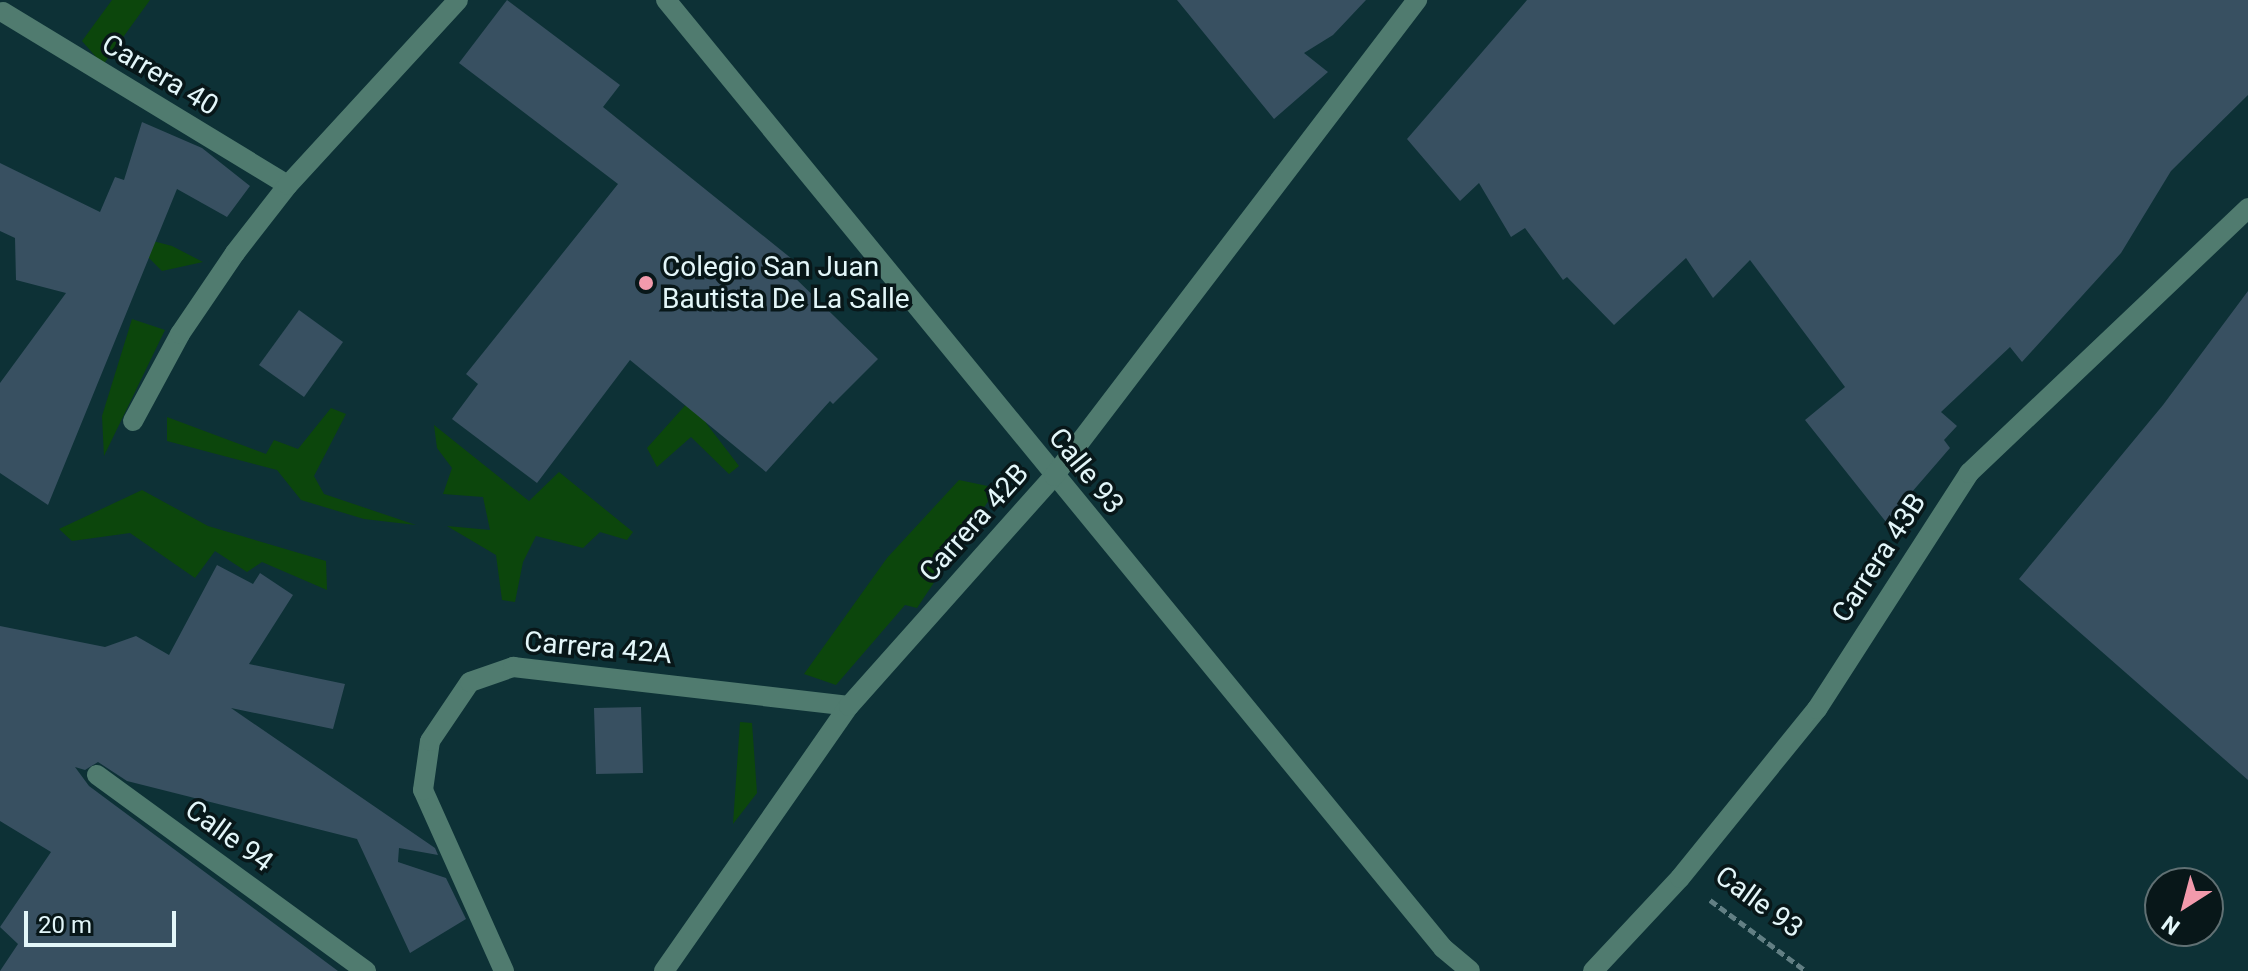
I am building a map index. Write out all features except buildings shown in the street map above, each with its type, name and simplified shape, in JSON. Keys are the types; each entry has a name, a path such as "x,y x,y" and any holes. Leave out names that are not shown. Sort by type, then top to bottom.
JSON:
{"street":[{"path":"133,421 180,334 288,185 458,0"},
{"name":"Calle 93","path":"666,0 1443,948 1470,971"},
{"name":"Carrera 42B","path":"664,971 849,706 1054,476 1417,0"},
{"name":"Carrera 40","path":"3,12 288,185"},
{"name":"Carrera 43B","path":"1593,971 1680,878 1817,709 1969,473 2248,208"},
{"name":"Carrera 42A","path":"504,971 423,790 430,741 470,682 513,667 849,706"},
{"name":"Calle 94","path":"97,775 366,971"}],"path":[{"name":"Calle 93","path":"1680,878 1806,971"}],"green space":[{"path":"112,0 150,0 103,65 82,41"},
{"path":"46,213 172,246 203,262 162,271 146,255"},
{"path":"783,296 811,328 706,423 739,466 729,474 691,437 657,467 647,448"},
{"path":"132,319 165,330 104,456 102,416"},
{"path":"331,408 346,414 314,476 324,494 416,525 364,519 301,500 277,470 167,441 167,417 266,454 274,440 298,449"},
{"path":"434,425 529,501 559,472 633,532 627,540 600,532 583,548 536,536 523,562 515,602 502,600 496,555 447,526 490,530 483,497 443,494 452,468 437,448"},
{"path":"959,480 997,488 917,608 905,605 836,685 804,674 887,558"},
{"path":"142,490 208,526 326,561 327,590 262,562 247,572 215,551 195,578 130,533 72,541 59,529"},
{"path":"740,722 752,723 757,793 733,824"}],"place":[{"name":"Colegio San Juan Bautista De La Salle","path":"646,283"}]}
